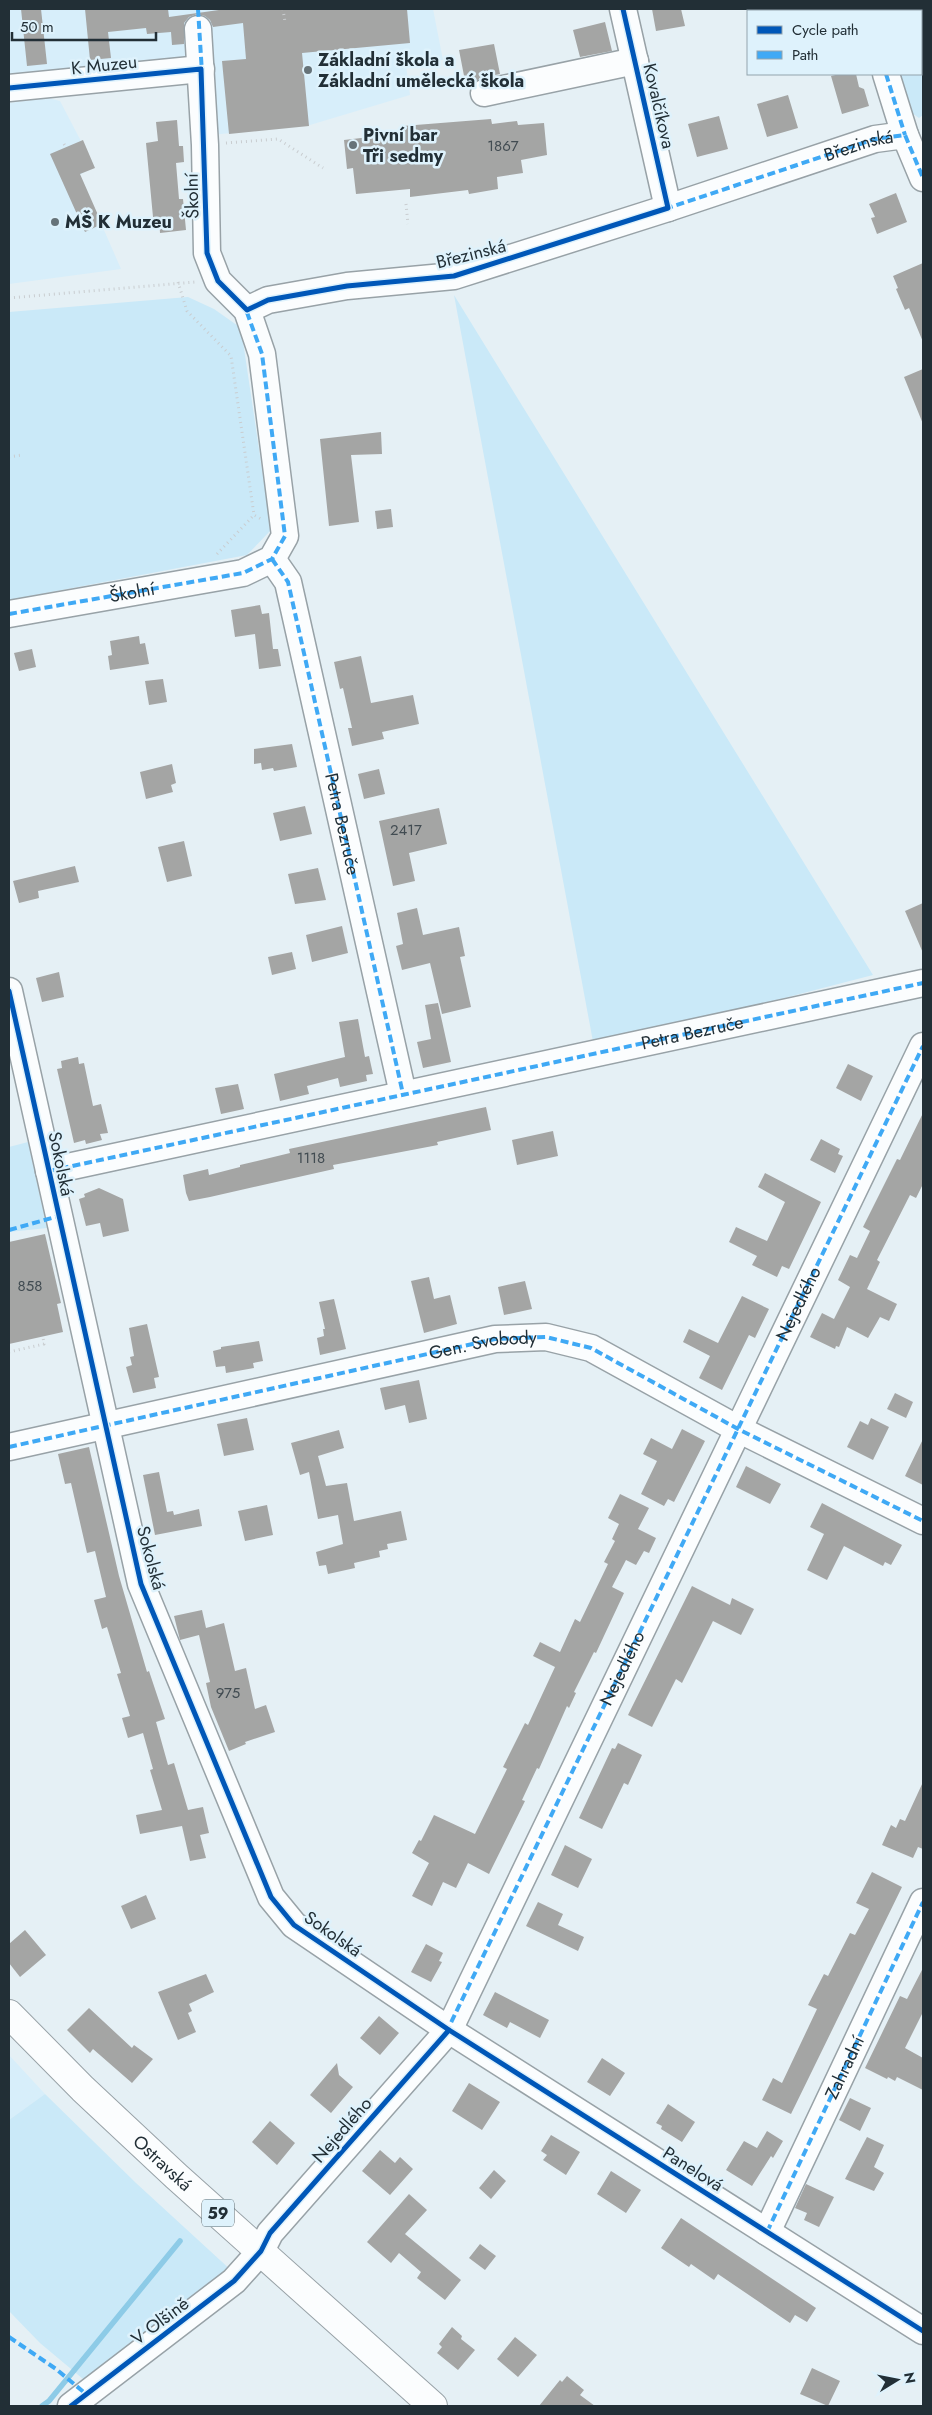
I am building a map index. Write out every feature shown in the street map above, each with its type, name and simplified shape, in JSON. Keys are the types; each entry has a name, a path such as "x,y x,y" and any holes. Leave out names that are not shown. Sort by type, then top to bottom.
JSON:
{"main road":[{"name":"Ostravská","path":"9,2014 97,2102 433,2406"}],"street":[{"name":"Kovalčíkova","path":"623,9 668,208"},
{"name":"Školní","path":"198,17 205,145 207,253 218,281 247,310 262,354 285,536"},
{"path":"484,93 635,61"},
{"name":"K Muzeu","path":"9,88 201,69"},
{"path":"886,75 905,134"},
{"name":"Březinská","path":"247,310 268,300 346,286 454,276 668,208 875,139 905,134 923,178"},
{"path":"272,559 285,536"},
{"name":"Školní","path":"9,614 243,573 272,559"},
{"name":"Petra Bezruče","path":"272,559 288,582 403,1094"},
{"name":"Petra Bezruče","path":"49,1171 923,983"},
{"name":"Sokolská","path":"9,991 141,1584 272,1897 294,1925 448,2030"},
{"name":"Nejedlého","path":"261,2251 270,2232 448,2030 923,1046"},
{"name":"Gen. Svobody","path":"9,1447 495,1339 546,1337 591,1348 738,1429 923,1521"},
{"name":"Zahradní","path":"767,2232 923,1902"},
{"name":"Panelová","path":"448,2030 923,2332"},
{"name":"V Olšině","path":"71,2406 234,2281 261,2251"}],"path":[{"path":"283,9 285,22"},
{"path":"205,145 278,139 323,168"},
{"path":"406,204 408,224"},
{"path":"9,298 178,282 218,281"},
{"path":"178,282 187,311 231,356 254,515 285,536"},
{"path":"9,457 22,455"},
{"path":"9,1352 44,1344 42,1337"}],"shaded area":[{"name":"Základní škola a Základní umělecká škola","path":"9,9 433,9 443,60 406,65 410,95 310,125 211,135 209,57 9,75"},
{"path":"923,9 923,115 919,118 903,107 895,75 922,75 922,10 879,10"},
{"name":"MŠ K Muzeu","path":"48,98 60,101 94,166 80,175 121,269 9,284 9,103"},
{"path":"454,295 873,975 594,1047"},
{"path":"188,297 214,309 241,328 271,530 247,555 9,600 9,312"},
{"path":"28,1142 47,1228 9,1232 9,1147"},
{"path":"9,2055 45,2094 9,2120"},
{"path":"45,2094 136,2183 233,2272 89,2384 40,2343 9,2311 9,2120"}],"building":[{"path":"21,9 41,9 47,64 27,66"},
{"path":"85,9 168,9 169,17 226,9 407,9 410,43 302,53 309,126 229,134 222,61 246,59 243,23 213,27 210,20 205,16 197,14 189,17 184,23 184,44 172,45 171,32 147,34 146,28 108,32 111,58 90,60"},
{"path":"652,9 681,9 685,26 656,31"},
{"path":"605,22 612,51 580,57 573,30"},
{"path":"494,44 500,74 480,78 472,85 466,86 459,50"},
{"path":"856,75 859,87 864,89 869,106 842,114 831,76"},
{"path":"788,95 798,128 767,137 757,104"},
{"path":"719,116 728,149 697,157 688,124"},
{"path":"491,119 492,124 517,121 518,125 544,123 547,155 521,160 523,173 497,177 498,189 469,194 468,190 410,197 410,189 356,194 353,168 347,169 344,140 404,133 403,126"},
{"path":"177,120 179,146 183,146 184,162 176,163 179,199 183,199 186,230 160,233 159,217 153,217 146,143 158,141 156,122"},
{"path":"83,140 95,168 80,174 102,224 85,232 50,154"},
{"path":"896,193 907,222 877,234 871,218 875,217 869,204"},
{"path":"923,263 923,342 909,308 905,310 893,276"},
{"path":"923,369 923,424 904,377"},
{"path":"381,432 382,454 351,455 359,522 329,526 320,439"},
{"path":"391,509 393,527 377,529 375,511"},
{"path":"260,605 262,614 269,613 273,649 278,649 281,666 259,669 255,634 235,637 231,610"},
{"path":"139,636 140,644 145,643 149,664 110,670 108,656 112,655 110,641"},
{"path":"32,649 36,667 19,671 14,653"},
{"path":"361,656 371,703 413,695 419,724 382,732 384,739 352,746 348,728 352,728 343,688 340,689 334,662"},
{"path":"163,679 167,702 149,705 145,681"},
{"path":"292,744 297,767 274,771 273,768 262,770 261,763 254,764 254,749"},
{"path":"172,764 176,783 171,785 173,792 146,799 140,772"},
{"path":"379,769 385,794 364,799 358,774"},
{"path":"305,806 312,834 280,841 273,813"},
{"path":"439,808 447,844 409,853 415,881 393,886 379,821"},
{"path":"184,841 192,876 167,882 158,847"},
{"path":"75,866 79,882 38,891 39,898 19,903 13,881"},
{"path":"318,868 326,900 295,904 288,874"},
{"path":"923,903 923,953 905,911"},
{"path":"417,908 423,935 459,927 465,956 460,957 471,1007 442,1014 430,963 402,970 396,946 403,944 397,913"},
{"path":"342,926 348,953 312,962 306,935"},
{"path":"292,952 296,969 272,975 268,957"},
{"path":"59,972 64,997 42,1002 36,978"},
{"path":"438,1003 451,1062 423,1068 417,1042 431,1039 425,1005"},
{"path":"358,1019 365,1057 369,1056 373,1074 366,1075 367,1081 340,1087 338,1078 307,1086 309,1094 280,1101 274,1074 345,1057 339,1022"},
{"path":"78,1057 79,1064 84,1063 93,1106 101,1104 108,1133 100,1134 102,1140 86,1144 85,1140 74,1143 57,1069 62,1068 61,1061"},
{"path":"848,1064 873,1076 861,1101 836,1088"},
{"path":"238,1084 244,1109 221,1114 215,1088"},
{"path":"486,1107 491,1130 437,1142 438,1145 333,1165 334,1169 210,1197 189,1201 186,1193 183,1175 208,1169 209,1175 240,1167 240,1165 290,1153 289,1149"},
{"path":"923,1113 923,1184 916,1198 910,1195 877,1260 880,1262 867,1289 897,1304 889,1321 880,1317 868,1338 847,1327 839,1347 836,1346 835,1349 810,1337 822,1313 834,1319 850,1287 838,1280 850,1255 857,1258 870,1231 863,1227 897,1159 900,1160"},
{"path":"553,1131 558,1156 517,1165 512,1140"},
{"path":"821,1139 840,1149 838,1154 843,1156 835,1173 810,1160"},
{"path":"765,1173 821,1202 789,1269 782,1266 777,1277 752,1265 757,1256 729,1242 736,1227 767,1241 785,1202 758,1187"},
{"path":"99,1188 123,1199 129,1231 103,1237 100,1223 86,1226 79,1199 85,1197 84,1194"},
{"path":"45,1234 61,1303 57,1304 63,1332 9,1344 9,1242"},
{"path":"429,1277 434,1299 450,1295 457,1324 424,1333 411,1281"},
{"path":"525,1281 532,1309 504,1315 498,1287"},
{"path":"742,1296 769,1309 755,1338 749,1335 722,1390 699,1378 710,1356 683,1342 689,1329 718,1343"},
{"path":"334,1299 346,1349 320,1355 317,1338 324,1336 323,1329 325,1329 319,1302"},
{"path":"147,1324 159,1377 154,1378 156,1388 133,1393 126,1367 132,1365 130,1357 134,1356 129,1328"},
{"path":"259,1341 263,1361 253,1363 254,1368 226,1373 225,1366 216,1367 213,1351 221,1349 221,1347"},
{"path":"419,1380 427,1419 409,1423 405,1405 385,1410 380,1388"},
{"path":"895,1393 913,1402 906,1418 887,1409"},
{"path":"247,1418 254,1450 224,1456 217,1424"},
{"path":"871,1418 889,1427 873,1460 847,1447 860,1421 868,1425"},
{"path":"682,1429 705,1441 674,1502 668,1499 664,1506 641,1494 657,1461 643,1454 651,1438 672,1449"},
{"path":"339,1430 344,1448 318,1456 326,1486 347,1483 354,1521 401,1511 407,1540 387,1544 388,1549 379,1551 380,1557 354,1563 355,1568 328,1574 326,1565 319,1566 316,1552 343,1544 338,1515 318,1519 309,1472 300,1475 291,1443"},
{"path":"923,1439 923,1485 905,1476"},
{"path":"89,1447 119,1576 147,1672 149,1671 165,1719 156,1722 168,1765 174,1763 188,1810 203,1807 209,1833 200,1835 206,1858 190,1861 182,1826 140,1834 136,1815 162,1810 150,1770 153,1769 143,1733 128,1738 122,1718 130,1716 117,1674 121,1673 107,1627 102,1629 94,1600 106,1597 95,1551 87,1553 71,1483 65,1484 58,1454"},
{"path":"746,1466 781,1484 770,1504 736,1487"},
{"path":"159,1472 167,1512 173,1511 174,1515 199,1509 202,1526 155,1535 143,1475"},
{"path":"620,1494 649,1508 638,1529 656,1538 649,1553 644,1551 636,1565 626,1560 612,1587 624,1593 596,1653 594,1652 574,1692 576,1693 569,1708 567,1706 539,1769 537,1768 522,1800 525,1801 489,1874 468,1863 456,1888 443,1882 432,1906 412,1896 429,1863 412,1853 419,1840 421,1841 434,1815 475,1834 507,1769 503,1767 525,1723 528,1725 555,1667 533,1656 540,1642 560,1652 575,1619 580,1622 608,1564 604,1562 615,1541 612,1539 619,1524 608,1518"},
{"path":"822,1503 902,1545 891,1565 885,1562 883,1566 844,1546 827,1580 807,1570 824,1534 810,1527"},
{"path":"267,1505 273,1535 245,1541 238,1511"},
{"path":"692,1586 730,1605 732,1598 754,1609 741,1635 713,1621 682,1683 676,1679 652,1727 628,1715"},
{"path":"202,1610 206,1628 224,1623 235,1671 246,1668 255,1709 266,1705 275,1732 245,1742 246,1744 229,1751 211,1707 206,1683 210,1682 199,1635 180,1640 174,1616"},
{"path":"618,1743 642,1755 628,1785 624,1783 602,1829 579,1818 612,1748 615,1749"},
{"path":"923,1782 923,1849 918,1847 913,1858 882,1845 891,1825 896,1828 900,1819 905,1821"},
{"path":"565,1845 592,1859 578,1888 551,1875"},
{"path":"872,1872 902,1887 791,2114 762,2100 773,2078 782,2083 817,2009 808,2005 824,1974 828,1976 850,1933 855,1935 869,1909 856,1903"},
{"path":"146,1895 156,1919 131,1929 121,1906"},
{"path":"538,1902 563,1914 558,1925 584,1937 578,1951 526,1926"},
{"path":"25,1930 46,1955 20,1977 9,1963 9,1944"},
{"path":"426,1944 443,1953 439,1961 442,1962 431,1982 411,1972"},
{"path":"923,1968 923,2012 905,2048 923,2058 923,2090 897,2077 895,2081 888,2077 887,2079 865,2068 900,1996 907,1999"},
{"path":"206,1974 214,1992 189,2004 192,2011 188,2013 196,2032 178,2040 158,1992"},
{"path":"495,1992 549,2020 540,2038 510,2022 507,2028 483,2015"},
{"path":"89,2008 132,2048 134,2045 153,2059 132,2083 93,2049 90,2053 67,2030"},
{"path":"379,2016 399,2033 380,2055 360,2038"},
{"path":"602,2058 625,2073 610,2096 587,2082"},
{"path":"337,2063 339,2075 353,2087 331,2113 310,2095"},
{"path":"469,2083 500,2102 482,2130 452,2111"},
{"path":"850,2098 871,2108 860,2131 839,2120"},
{"path":"668,2104 695,2122 682,2142 661,2129 662,2126 656,2123"},
{"path":"270,2121 295,2143 277,2165 252,2142"},
{"path":"767,2131 783,2141 752,2186 726,2170 744,2141 757,2148"},
{"path":"551,2135 580,2152 566,2175 543,2160 547,2155 541,2151"},
{"path":"867,2137 884,2145 874,2167 884,2173 874,2191 845,2179"},
{"path":"380,2150 395,2163 400,2157 413,2169 390,2195 362,2171"},
{"path":"494,2170 506,2181 491,2199 479,2188"},
{"path":"611,2171 641,2190 626,2213 597,2194"},
{"path":"806,2184 834,2197 819,2227 804,2220 807,2213 795,2208"},
{"path":"409,2194 427,2210 405,2234 461,2280 445,2300 417,2278 421,2272 399,2253 391,2263 367,2242"},
{"path":"681,2218 816,2308 807,2322 795,2315 790,2323 718,2274 714,2280 691,2264 689,2267 661,2248"},
{"path":"480,2244 496,2256 485,2270 469,2258"},
{"path":"452,2327 462,2336 461,2339 475,2350 458,2370 437,2353 442,2347 439,2344"},
{"path":"515,2337 537,2355 518,2377 497,2359"},
{"path":"812,2368 840,2381 828,2406 800,2394"},
{"path":"567,2376 584,2390 580,2395 595,2406 539,2406 560,2380 562,2382"}],"waterway":[{"path":"42,2406 49,2401 180,2241"}],"marked path":[{"path":"198,9 202,73"},
{"path":"886,75 905,135"},
{"path":"665,209 875,139 905,135 923,178"},
{"path":"9,614 243,573 272,559 285,536 262,354 245,307"},
{"path":"272,559 288,582 403,1094"},
{"path":"49,1171 923,983"},
{"path":"446,2033 923,1046"},
{"path":"9,1230 59,1216"},
{"path":"9,1447 495,1339 546,1337 591,1348 738,1429 923,1521"},
{"path":"767,2232 923,1902"},
{"path":"9,2337 56,2369 86,2394"}],"cycle path":[{"path":"9,88 201,69 207,253 218,281 247,310 268,300 347,286 454,276 668,208 623,9"},
{"path":"9,991 141,1584 271,1897 294,1925 449,2030 923,2331"},
{"path":"71,2406 234,2281 261,2251 270,2233 449,2030"}],"place":[{"name":"Základní škola a Základní umělecká škola","path":"308,70"},
{"name":"Pivní bar Tři sedmy","path":"353,145"},
{"name":"MŠ K Muzeu","path":"55,222"}]}
